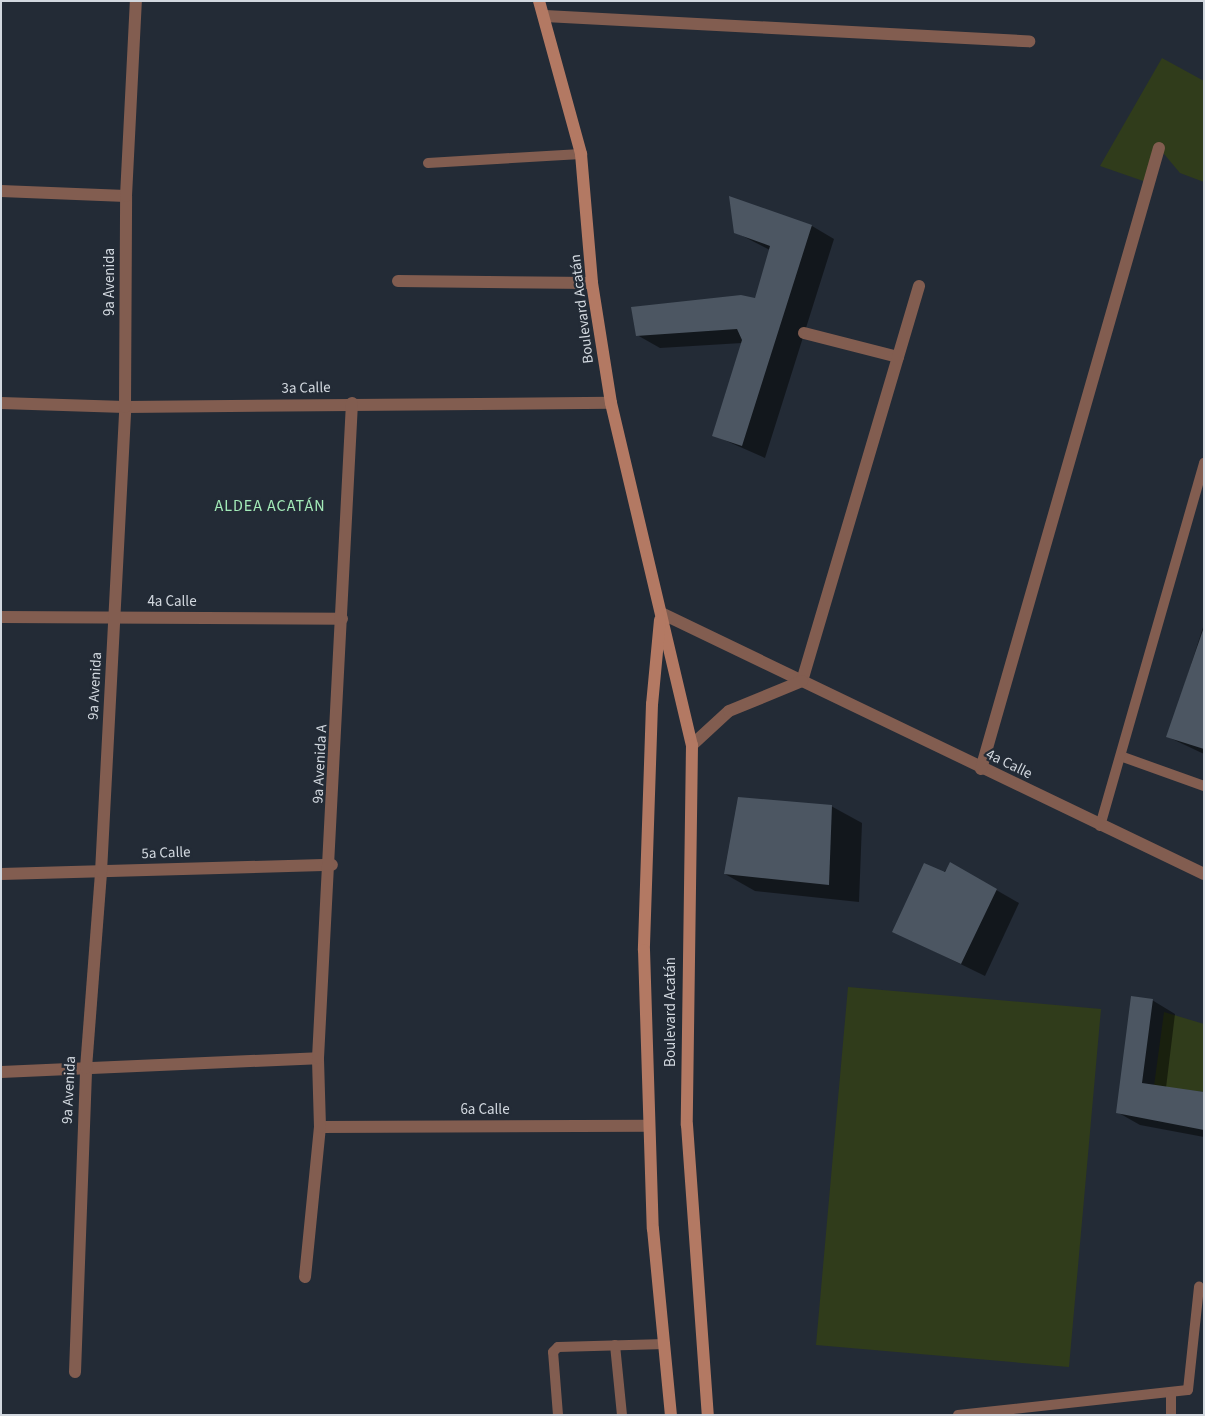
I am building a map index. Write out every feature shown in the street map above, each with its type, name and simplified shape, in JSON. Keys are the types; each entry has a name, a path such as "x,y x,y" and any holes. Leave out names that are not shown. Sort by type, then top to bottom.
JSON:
{"main road":[{"name":"Boulevard Acatán","path":"539,1 581,154 592,283 611,403 661,613 677,667 692,745 687,1125 708,1415"},
{"name":"Boulevard Acatán","path":"661,613 644,950 649,1126 671,1415"},
{"path":"657,670 677,667"}],"street":[{"name":"9a Avenida","path":"75,1372 86,1068 101,872 125,407 126,196 136,1"},
{"path":"544,16 1029,41"},
{"path":"981,769 1159,148"},
{"path":"1,191 126,196"},
{"path":"398,281 592,283"},
{"path":"692,745 729,711 802,681 919,286"},
{"path":"804,333 898,357"},
{"name":"3a Calle","path":"1,403 125,407 352,403 611,403"},
{"name":"9a Avenida A","path":"320,1127 318,1058 332,865 352,403"},
{"name":"4a Calle","path":"661,613 981,769 1204,874"},
{"name":"4a Calle","path":"1,617 342,619"},
{"name":"5a Calle","path":"1,874 332,865"},
{"path":"1,1072 318,1058"},
{"name":"6a Calle","path":"320,1127 649,1126"},
{"path":"305,1276 320,1127"}],"lane":[{"path":"428,163 581,154"},
{"path":"1100,826 1123,757 1204,463"},
{"path":"1123,757 1204,786"},
{"path":"958,1415 1171,1395 1188,1390 1192,1378 1199,1287"},
{"path":"558,1415 553,1352 558,1347 665,1344"},
{"path":"615,1345 622,1415"},
{"path":"1171,1395 1171,1415"}],"green space":[{"path":"1162,58 1204,81 1204,182 1180,173 1159,148 1149,183 1100,166"},
{"path":"848,987 1101,1009 1069,1367 816,1345"},
{"path":"1164,1012 1204,1024 1204,1092 1154,1086"}],"building":[{"path":"729,196 812,225 742,446 712,436 742,340 737,329 636,336 631,307 741,295 755,298 770,246 734,233"},
{"path":"1204,627 1204,749 1166,737"},
{"path":"738,797 832,805 829,885 724,874"},
{"path":"950,862 997,889 961,964 892,932 924,863 945,872"},
{"path":"1131,996 1153,999 1142,1083 1204,1092 1204,1130 1116,1113"}],"district":[{"name":"ALDEA ACATÁN","path":"270,506"}]}
